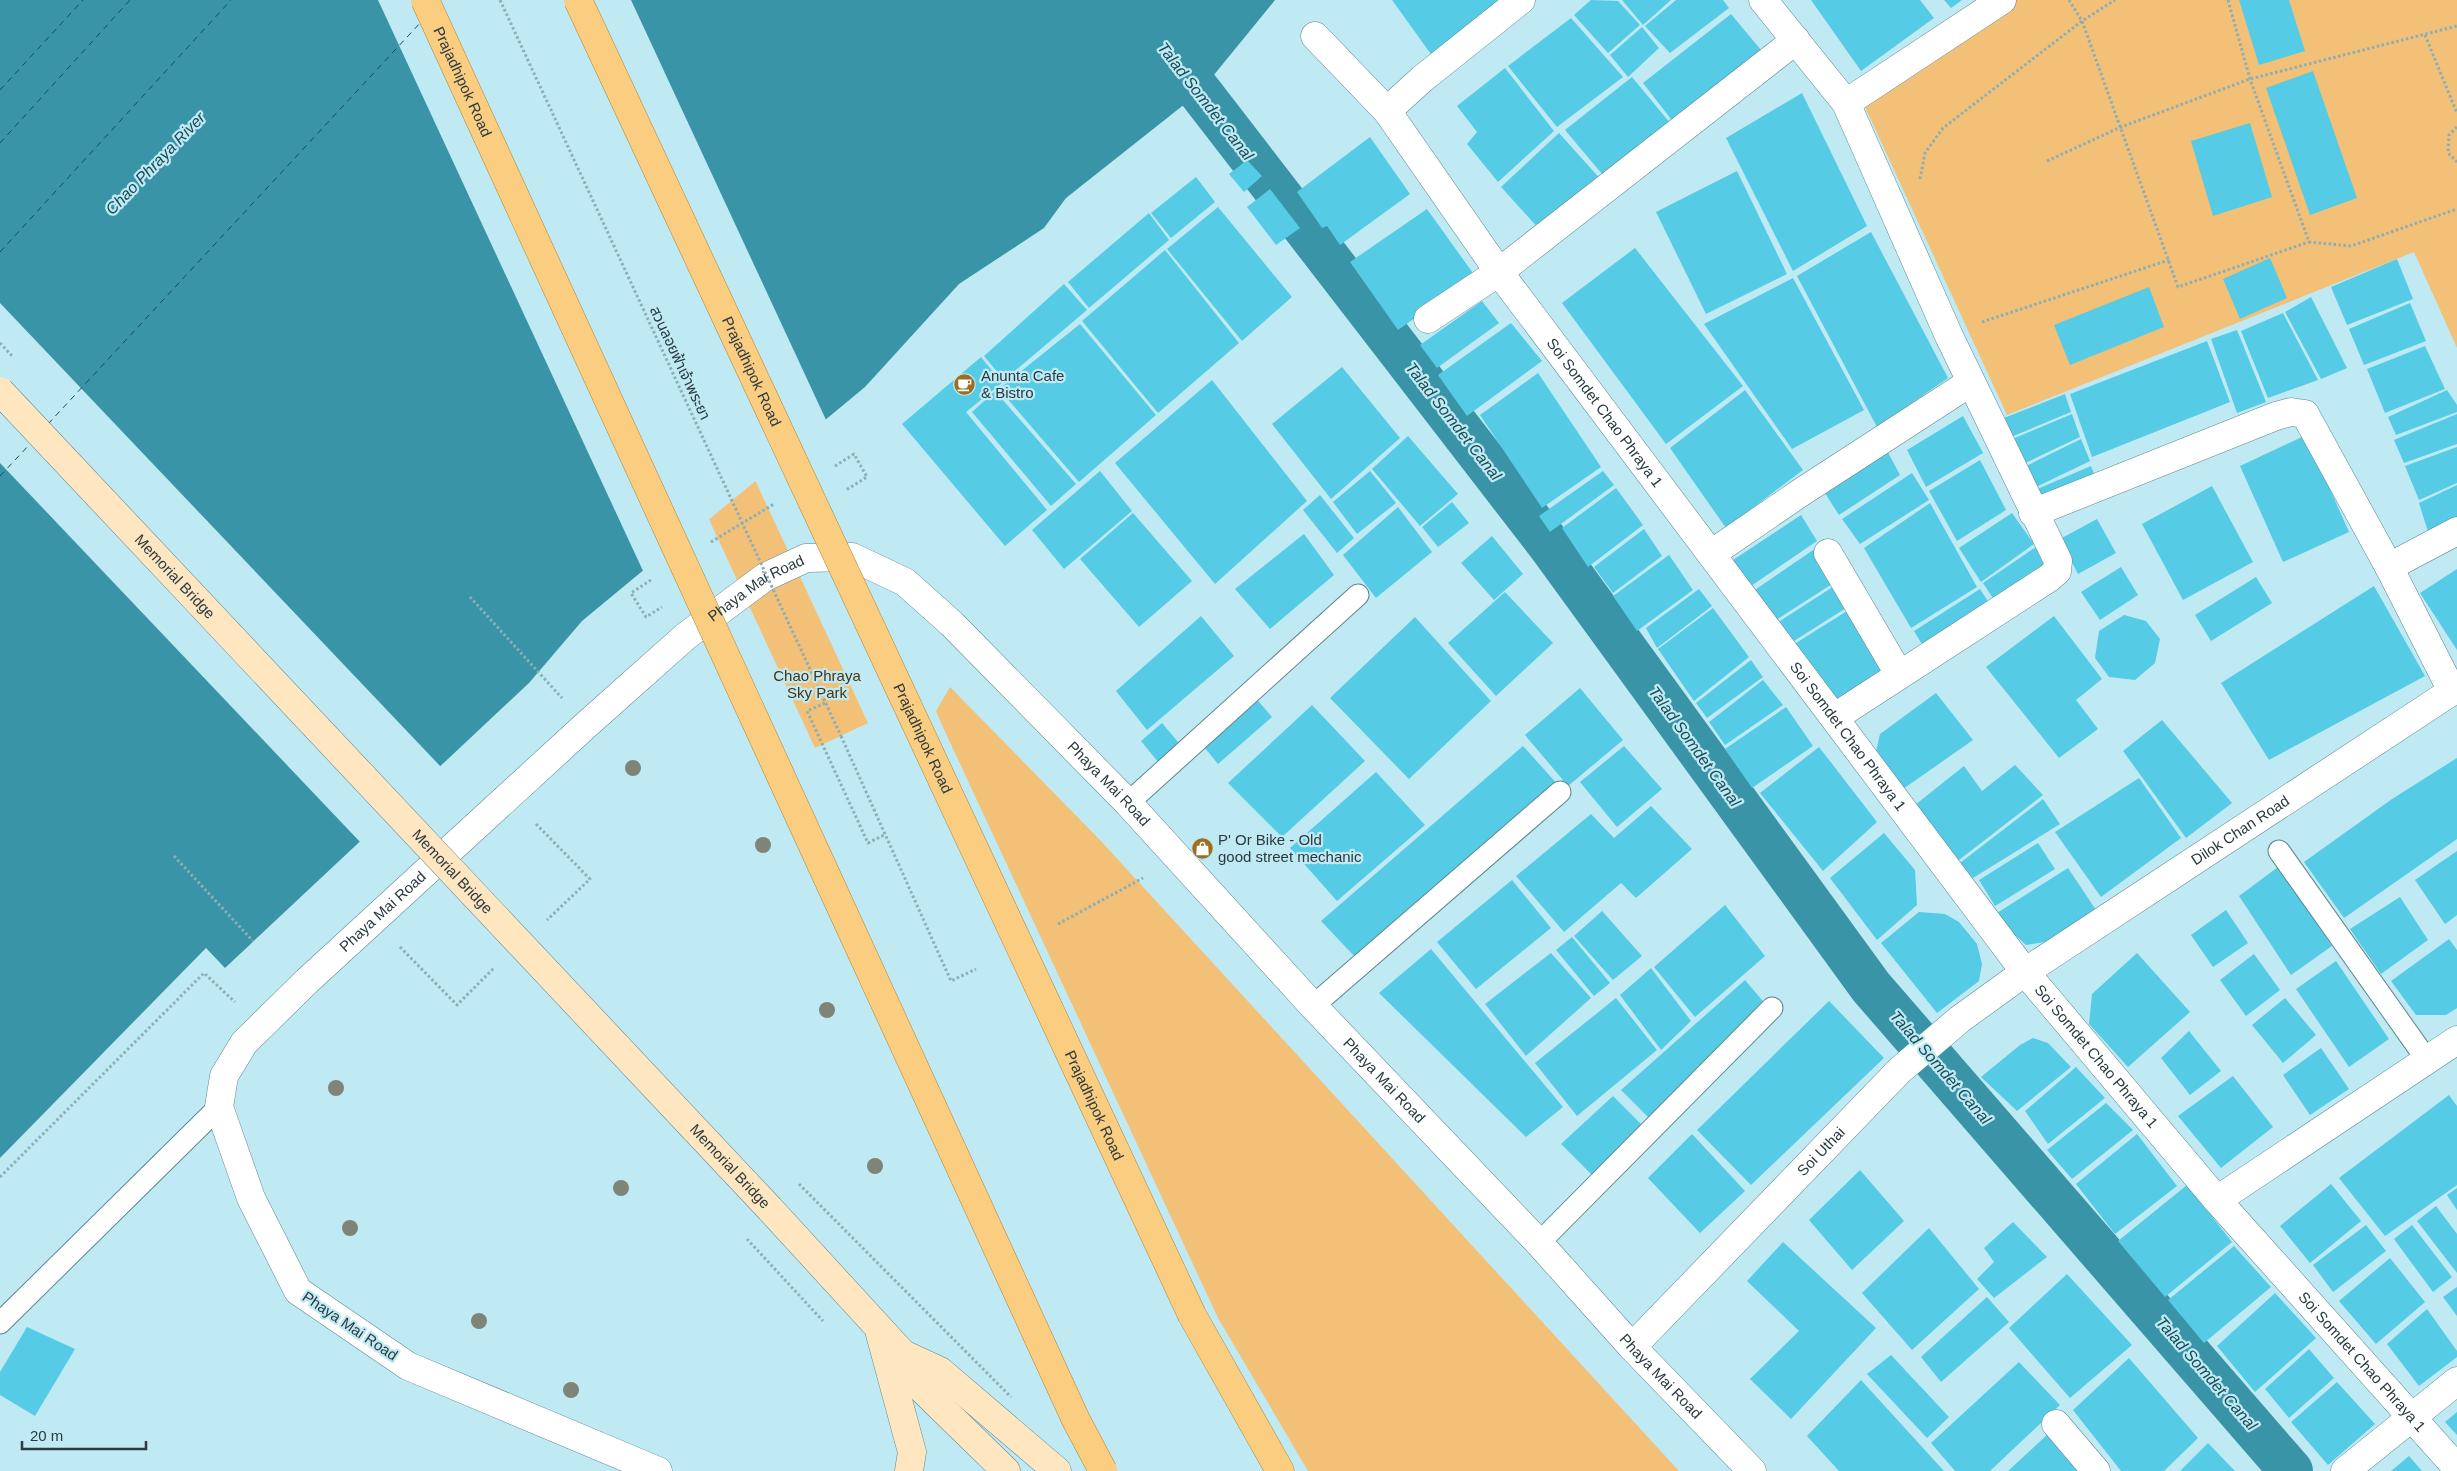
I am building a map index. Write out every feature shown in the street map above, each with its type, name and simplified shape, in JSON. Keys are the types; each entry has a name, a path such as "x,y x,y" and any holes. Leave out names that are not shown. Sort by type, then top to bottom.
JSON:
{"main road":[{"name":"Prajadhipok Road","path":"425,0 1076,1420 1103,1471"},
{"name":"Prajadhipok Road","path":"578,0 1192,1314 1280,1471"},
{"name":"Memorial Bridge","path":"0,391 770,1210 879,1330 904,1354"},
{"path":"879,1330 912,1452 909,1471"},
{"path":"904,1354 922,1389 1006,1471"},
{"path":"904,1354 940,1371 1056,1471"}],"street":[{"path":"1387,111 1422,79 1521,0"},
{"path":"1764,0 1846,103 1949,336 2058,561 2056,571 1835,717"},
{"path":"1846,103 2002,0"},
{"name":"Soi Somdet Chao Phraya 1","path":"1315,36 1387,111 1499,272 2025,972 2218,1200 2457,1468"},
{"path":"1428,319 1499,272 1796,40"},
{"path":"1711,554 1800,493 1971,382"},
{"path":"2034,513 2276,416 2290,412 2305,414 2312,423 2454,689"},
{"path":"2389,567 2457,531"},
{"path":"1828,553 1899,674"},
{"name":"Phaya Mai Road","path":"658,1471 625,1465 408,1366 298,1291 251,1198 219,1107 224,1076 244,1043 307,980 578,732 686,636 765,577 806,558 852,557 905,582 952,624 1128,803 1313,1006 1538,1243 1632,1347 1752,1471"},
{"name":"Dilok Chan Road","path":"2025,972 2454,689"},
{"name":"Soi Uthai","path":"1632,1347 1900,1070 1960,1019 2025,972"},
{"path":"2218,1200 2457,1040"},
{"path":"2350,1467 2457,1381"},
{"path":"2056,1424 2096,1471"}],"lane":[{"path":"1128,803 1358,595"},
{"path":"1313,1006 1560,792"},
{"path":"2279,851 2426,1060"},
{"path":"1538,1243 1772,1008"},
{"path":"0,1323 219,1107"}],"path":[{"name":"สวนลอยฟ้าเจ้าพระยา","path":"500,0 841,736 951,981 976,969"},
{"path":"2068,0 2082,21 2178,287 2309,242 2351,246 2457,209"},
{"path":"1922,188 1920,178 1925,153 1944,128 2082,21 2115,0"},
{"path":"2228,0 2250,79 2309,242"},
{"path":"2047,162 2121,127 2250,79 2457,26"},
{"path":"2425,35 2457,113"},
{"path":"2457,127 2448,135 2448,153 2457,162"},
{"path":"1949,336 1982,322 2169,260"},
{"path":"1978,313 1982,322"},
{"path":"831,468 854,454 867,477 846,490 841,483"},
{"path":"707,545 782,498"},
{"path":"652,579 631,593 646,617 669,602"},
{"path":"470,597 567,704"},
{"path":"825,702 807,712 868,843 884,835"},
{"path":"536,824 590,880 541,926"},
{"path":"174,856 253,941"},
{"path":"1058,924 1143,878"},
{"path":"400,947 457,1005 496,966"},
{"path":"0,1177 204,972 241,1008"}],"green space":[{"name":"Chao Phraya Sky Park","path":"468,0 532,0 868,723 815,748"},
{"path":"2012,0 2457,0 2457,348 2414,252 2007,415 1865,107"},
{"path":"950,687 1100,840 1679,1471 1308,1471 1218,1318 941,723 936,711"}],"water":[{"name":"Chao Phraya River","path":"0,0 1275,0 1200,92 1066,198 1044,228 959,284 865,387 582,621 529,683 225,968 206,948 0,1158"}],"pier":[{"path":"378,0 631,0 827,422 644,573"},
{"path":"0,303 442,768 361,843 0,463"}],"building":[{"path":"1392,0 1504,0 1433,57"},
{"path":"1591,0 1618,1 1640,25 1608,53 1574,15"},
{"path":"1622,0 1671,0 1643,25"},
{"path":"1676,0 1723,0 1729,8 1670,53 1645,26"},
{"path":"1811,0 1920,0 1934,18 1861,71"},
{"path":"1944,0 1962,0 1951,8"},
{"path":"2239,0 2289,0 2305,51 2259,65"},
{"path":"1731,14 1761,50 1674,123 1643,83"},
{"path":"1571,18 1623,77 1557,127 1508,66"},
{"path":"1642,27 1659,48 1628,77 1610,55"},
{"path":"1505,68 1554,131 1498,182 1467,144 1477,132 1457,106"},
{"path":"2313,71 2357,198 2310,215 2266,88"},
{"path":"1632,77 1675,129 1608,181 1565,130"},
{"path":"1802,93 1867,226 1793,271 1726,138"},
{"path":"2250,123 2272,197 2213,216 2191,141"},
{"path":"1559,133 1604,183 1541,231 1501,187"},
{"path":"1370,137 1410,194 1340,245 1327,226 1322,228 1297,192"},
{"path":"1247,160 1262,176 1244,192 1229,174"},
{"path":"1737,171 1787,274 1706,314 1656,212"},
{"path":"1196,177 1215,202 1171,238 1151,213"},
{"path":"1270,189 1300,228 1276,245 1247,207"},
{"path":"1218,207 1292,297 1242,341 1167,249"},
{"path":"1427,209 1475,276 1398,330 1350,262"},
{"path":"1149,213 1169,240 1089,308 1068,282"},
{"path":"1871,232 1948,378 1877,427 1797,276"},
{"path":"1635,248 1743,386 1666,444 1562,303"},
{"path":"1165,250 1239,343 1158,413 1082,321"},
{"path":"2270,258 2287,298 2240,319 2223,279"},
{"path":"2397,259 2413,299 2347,325 2331,287"},
{"path":"1793,278 1864,410 1792,449 1704,324"},
{"path":"1064,284 1087,310 1004,380 984,356"},
{"path":"2149,287 2164,327 2070,365 2054,325"},
{"path":"2311,297 2347,368 2321,379 2285,312"},
{"path":"1482,301 1499,323 1437,368 1420,345"},
{"path":"2410,303 2426,341 2364,365 2349,329"},
{"path":"2283,313 2318,380 2268,398 2241,331"},
{"path":"1511,323 1542,361 1467,416 1438,375"},
{"path":"1080,324 1156,415 1079,482 999,389"},
{"path":"2237,330 2266,402 2237,413 2211,339"},
{"path":"2207,341 2230,402 2092,457 2070,394"},
{"path":"2425,346 2445,389 2385,413 2367,369"},
{"path":"981,357 1002,383 966,412 1047,510 1005,546 902,424"},
{"path":"1342,367 1400,438 1331,499 1272,424"},
{"path":"1538,373 1601,467 1542,508 1480,415"},
{"path":"1212,380 1307,501 1215,584 1115,463"},
{"path":"1745,390 1803,470 1726,528 1670,448"},
{"path":"2447,390 2457,405 2457,412 2396,435 2388,417"},
{"path":"995,391 1076,484 1051,506 972,412"},
{"path":"2065,394 2071,412 2004,440 1996,421"},
{"path":"2072,414 2080,437 2017,467 2005,442"},
{"path":"2457,414 2457,444 2404,463 2394,440"},
{"path":"1963,416 1983,453 1926,487 1907,450"},
{"path":"2306,435 2349,532 2283,562 2240,466"},
{"path":"1408,436 1458,494 1420,526 1372,469"},
{"path":"2081,439 2090,461 2028,491 2018,470"},
{"path":"1884,445 1900,475 1839,515 1821,487"},
{"path":"2457,447 2457,483 2419,500 2405,466"},
{"path":"1980,460 2006,510 1957,541 1929,491"},
{"path":"2091,466 2098,484 2035,509 2028,493"},
{"path":"1100,471 1132,511 1064,569 1032,530"},
{"path":"1370,471 1396,503 1357,534 1333,502"},
{"path":"1603,471 1614,485 1550,532 1539,516"},
{"path":"1912,473 1929,500 1860,544 1842,519"},
{"path":"2457,485 2457,523 2430,538 2419,503"},
{"path":"2212,486 2253,562 2183,600 2142,524"},
{"path":"1616,488 1643,525 1588,567 1562,528"},
{"path":"1320,495 1354,538 1337,553 1303,510"},
{"path":"1452,502 1469,523 1438,547 1422,527"},
{"path":"1930,503 1977,587 1911,628 1864,548"},
{"path":"1398,507 1432,552 1376,598 1343,555"},
{"path":"1133,513 1192,581 1139,627 1080,559"},
{"path":"2012,513 2034,544 1981,582 1959,548"},
{"path":"1801,515 1817,541 1748,588 1730,562"},
{"path":"2097,519 2116,553 2078,574 2060,539"},
{"path":"1644,529 1662,556 1613,593 1594,567"},
{"path":"1304,534 1334,575 1270,629 1235,589"},
{"path":"1492,536 1523,574 1494,600 1461,563"},
{"path":"1819,546 1840,579 1770,624 1749,594"},
{"path":"2036,547 2049,567 1998,606 1983,583"},
{"path":"1669,555 1693,590 1637,631 1613,596"},
{"path":"2121,567 2138,595 2100,620 2081,592"},
{"path":"2457,569 2457,650 2420,593"},
{"path":"2256,577 2272,603 2211,641 2195,615"},
{"path":"1842,581 1854,603 1786,646 1772,626"},
{"path":"2374,586 2425,676 2269,760 2221,683"},
{"path":"1699,589 1712,606 1657,648 1646,628"},
{"path":"1980,589 1993,609 1926,651 1914,631"},
{"path":"1505,592 1553,643 1496,696 1448,643"},
{"path":"1855,606 1893,670 1833,707 1788,648"},
{"path":"1713,608 1749,657 1694,701 1658,649"},
{"path":"2124,615 2146,621 2160,639 2155,663 2135,680 2109,677 2095,658 2099,631"},
{"path":"1201,616 1234,656 1147,730 1116,691"},
{"path":"2054,616 2102,679 2076,700 2098,729 2059,758 1986,667"},
{"path":"1415,617 1491,701 1409,779 1330,698"},
{"path":"1751,660 1763,677 1707,718 1696,703"},
{"path":"1763,680 1783,705 1725,745 1709,722"},
{"path":"1580,688 1623,740 1568,786 1525,735"},
{"path":"1936,693 1973,740 1903,789 1875,756 1880,734"},
{"path":"1253,695 1272,717 1218,764 1200,742"},
{"path":"1312,705 1365,761 1282,837 1228,783"},
{"path":"1786,707 1813,746 1752,788 1725,749"},
{"path":"2162,720 2232,803 2186,838 2123,751"},
{"path":"1162,723 1183,748 1163,768 1141,741"},
{"path":"1523,746 1560,787 1357,959 1321,921"},
{"path":"1624,746 1662,789 1617,827 1580,782"},
{"path":"1819,747 1877,822 1823,871 1760,793"},
{"path":"2457,758 2457,839 2344,918 2304,862 2392,799"},
{"path":"2015,765 2043,795 1959,860 1915,805 1964,766 1982,791"},
{"path":"1376,772 1425,825 1337,901 1290,848"},
{"path":"2139,778 2181,838 2101,897 2055,832"},
{"path":"2043,799 2060,824 1973,878 1960,863"},
{"path":"1651,806 1692,849 1636,898 1621,883 1564,932 1516,876 1591,814 1614,838"},
{"path":"1884,833 1915,870 1917,905 1877,940 1830,878"},
{"path":"2038,843 2055,869 1995,906 1979,880"},
{"path":"2457,851 2457,915 2445,924 2415,880"},
{"path":"2278,867 2332,946 2291,975 2239,896"},
{"path":"2068,868 2096,910 2045,942 2026,945 2012,932 1997,913"},
{"path":"1512,880 1551,928 1476,989 1437,942"},
{"path":"2400,897 2428,940 2381,974 2350,929"},
{"path":"1725,905 1765,956 1695,1017 1654,967"},
{"path":"2226,910 2248,943 2213,967 2191,935"},
{"path":"1602,911 1642,956 1613,980 1574,936"},
{"path":"1919,912 1945,914 1959,922 1977,944 1982,964 1979,981 1937,1013 1881,943"},
{"path":"1572,937 1610,983 1594,996 1556,950"},
{"path":"2449,939 2457,950 2457,1008 2446,1015 2416,1015 2391,981"},
{"path":"1431,949 1563,1107 1526,1137 1379,993"},
{"path":"1551,953 1591,998 1526,1056 1485,1004"},
{"path":"2137,953 2190,1012 2128,1067 2089,1024 2092,994"},
{"path":"2254,954 2280,990 2246,1016 2220,980"},
{"path":"2336,961 2389,1039 2349,1067 2296,989"},
{"path":"1651,968 1691,1021 1661,1050 1620,995"},
{"path":"1745,980 1767,1006 1651,1120 1621,1090"},
{"path":"1616,998 1657,1050 1577,1116 1535,1063"},
{"path":"2285,998 2316,1035 2283,1063 2252,1025"},
{"path":"1829,1001 1884,1058 1751,1185 1697,1130"},
{"path":"2189,1031 2221,1071 2190,1095 2161,1058"},
{"path":"2033,1038 2048,1043 2071,1067 2017,1111 1981,1077 2020,1045"},
{"path":"2321,1048 2349,1089 2310,1115 2283,1075"},
{"path":"2076,1067 2105,1098 2048,1144 2025,1111"},
{"path":"2233,1076 2273,1127 2221,1168 2178,1116"},
{"path":"2449,1095 2457,1106 2457,1185 2385,1236 2339,1178"},
{"path":"1613,1096 1645,1128 1594,1177 1561,1144"},
{"path":"2106,1103 2133,1130 2072,1179 2047,1150"},
{"path":"1692,1134 1745,1191 1700,1233 1648,1178"},
{"path":"2137,1134 2177,1186 2115,1234 2076,1184"},
{"path":"1860,1170 1904,1221 1852,1270 1809,1220"},
{"path":"2331,1184 2361,1221 2310,1263 2280,1226"},
{"path":"2187,1185 2232,1242 2165,1297 2118,1241"},
{"path":"2457,1188 2457,1210 2447,1195"},
{"path":"2436,1206 2457,1234 2457,1273 2417,1221"},
{"path":"2013,1222 2047,1257 1994,1298 1977,1279 1994,1262 1984,1248"},
{"path":"2366,1225 2386,1251 2333,1292 2313,1265"},
{"path":"2412,1225 2452,1277 2433,1292 2394,1239"},
{"path":"1929,1228 1979,1289 1912,1350 1862,1293"},
{"path":"1783,1242 1876,1328 1791,1419 1750,1379 1799,1331 1747,1281"},
{"path":"2234,1246 2271,1287 2204,1343 2168,1300"},
{"path":"2390,1258 2425,1302 2376,1344 2339,1301"},
{"path":"2067,1274 2132,1345 2070,1398 2009,1328"},
{"path":"2457,1287 2457,1316 2443,1297"},
{"path":"2275,1293 2316,1338 2255,1392 2217,1346"},
{"path":"1987,1297 2009,1322 1941,1382 1921,1357"},
{"path":"2427,1309 2457,1351 2457,1357 2419,1386 2387,1344"},
{"path":"27,1327 75,1349 35,1416 0,1395 0,1372"},
{"path":"2309,1349 2334,1378 2289,1418 2265,1389"},
{"path":"1891,1355 1949,1417 1927,1438 1867,1374"},
{"path":"2129,1358 2198,1438 2164,1471 2121,1471 2073,1410"},
{"path":"2019,1362 2060,1405 1990,1471 1955,1471 1931,1443"},
{"path":"1861,1380 1944,1471 1839,1471 1807,1436"},
{"path":"2337,1382 2375,1424 2328,1465 2291,1422"},
{"path":"2457,1412 2457,1435 2445,1422"},
{"path":"2049,1433 2081,1471 2008,1471"},
{"path":"2208,1443 2235,1471 2180,1471"},
{"path":"2409,1456 2422,1471 2391,1471"}],"waterway":[{"name":"Talad Somdet Canal","path":"1124,0 1200,92 1551,547 1871,987 2291,1471"}],"ferry route":[{"path":"0,90 83,0"},
{"path":"0,143 130,0"},
{"path":"0,252 231,0"},
{"path":"48,424 421,22"},
{"path":"0,476 30,444"}],"place":[{"name":"Anunta Cafe & Bistro","path":"965,385"},
{"name":"P' Or Bike - Old good street mechanic","path":"1202,849"}]}
